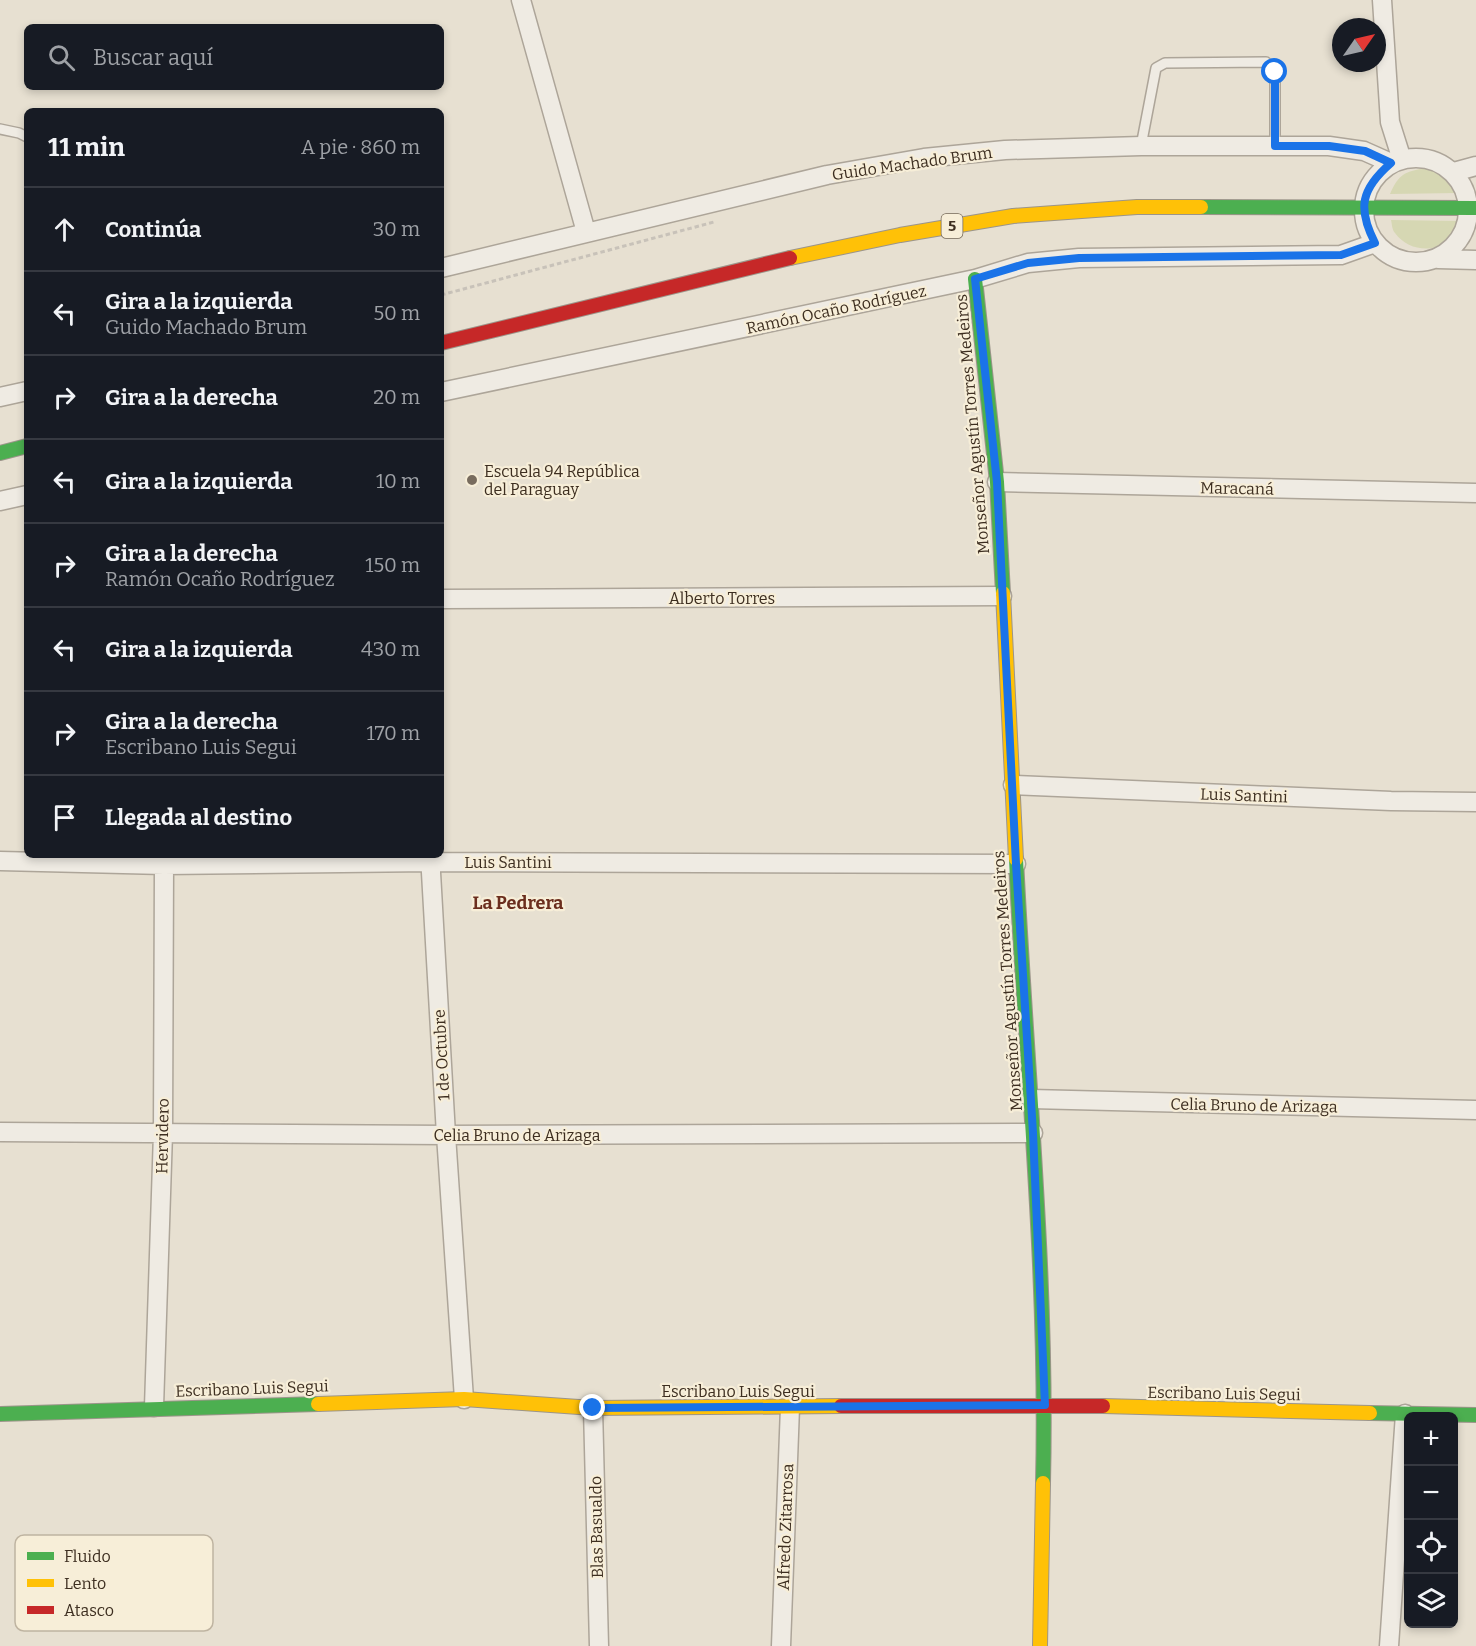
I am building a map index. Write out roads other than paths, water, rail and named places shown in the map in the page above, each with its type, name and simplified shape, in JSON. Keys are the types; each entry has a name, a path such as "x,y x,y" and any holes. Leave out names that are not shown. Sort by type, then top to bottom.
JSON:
{"main road":[{"name":"5","path":"444,343 785,259 900,235 1013,216 1137,207 1473,208"},
{"name":"Monseñor Agustín Torres Medeiros","path":"975,279 997,482 1016,864 1033,1133 1045,1405 1040,1646"},
{"path":"0,453 24,447"},
{"name":"Escribano Luis Segui","path":"0,1414 154,1407 464,1399 593,1408 1045,1405 1404,1414"},
{"name":"Escribano Luis Segui","path":"1458,1415 1476,1415"}],"street":[{"path":"521,0 586,232"},
{"path":"1382,0 1390,122 1396,162"},
{"name":"Guido Machado Brum","path":"444,267 827,175 924,158 1005,150 1141,146 1329,146 1365,151 1396,162"},
{"path":"1438,259 1458,243 1466,230 1473,208 1465,189 1454,172 1439,162 1415,157 1396,162 1374,178 1367,191 1364,207 1365,223 1375,243 1390,256 1414,263 1438,259 1476,260"},
{"path":"1454,172 1476,166"},
{"name":"Ramón Ocaño Rodríguez","path":"444,391 975,279 1028,263 1079,258 1341,255 1375,243"},
{"path":"0,397 24,392"},
{"name":"Maracaná","path":"997,482 1476,493"},
{"path":"0,501 24,496"},
{"name":"Alberto Torres","path":"444,599 1002,596"},
{"name":"Luis Santini","path":"1013,785 1391,801 1476,802"},
{"name":"Luis Santini","path":"0,861 164,865 430,858 1016,864"},
{"name":"1 de Octubre","path":"430,858 464,1399"},
{"name":"Hervidero","path":"154,1407 163,1133 164,865"},
{"name":"Celia Bruno de Arizaga","path":"1031,1099 1476,1110"},
{"name":"Celia Bruno de Arizaga","path":"0,1132 446,1135 1033,1133"},
{"name":"Alfredo Zitarrosa","path":"781,1646 790,1407"},
{"name":"Blas Basualdo","path":"593,1408 599,1646"},
{"path":"1389,1646 1404,1428"}],"lane":[{"path":"1141,146 1156,68 1160,65 1165,63 1266,62 1275,72 1275,146"},
{"path":"0,129 24,136"}],"place":[{"name":"Escuela 94 República del Paraguay","path":"472,480"}],"district":[{"name":"La Pedrera","path":"518,903"}]}
